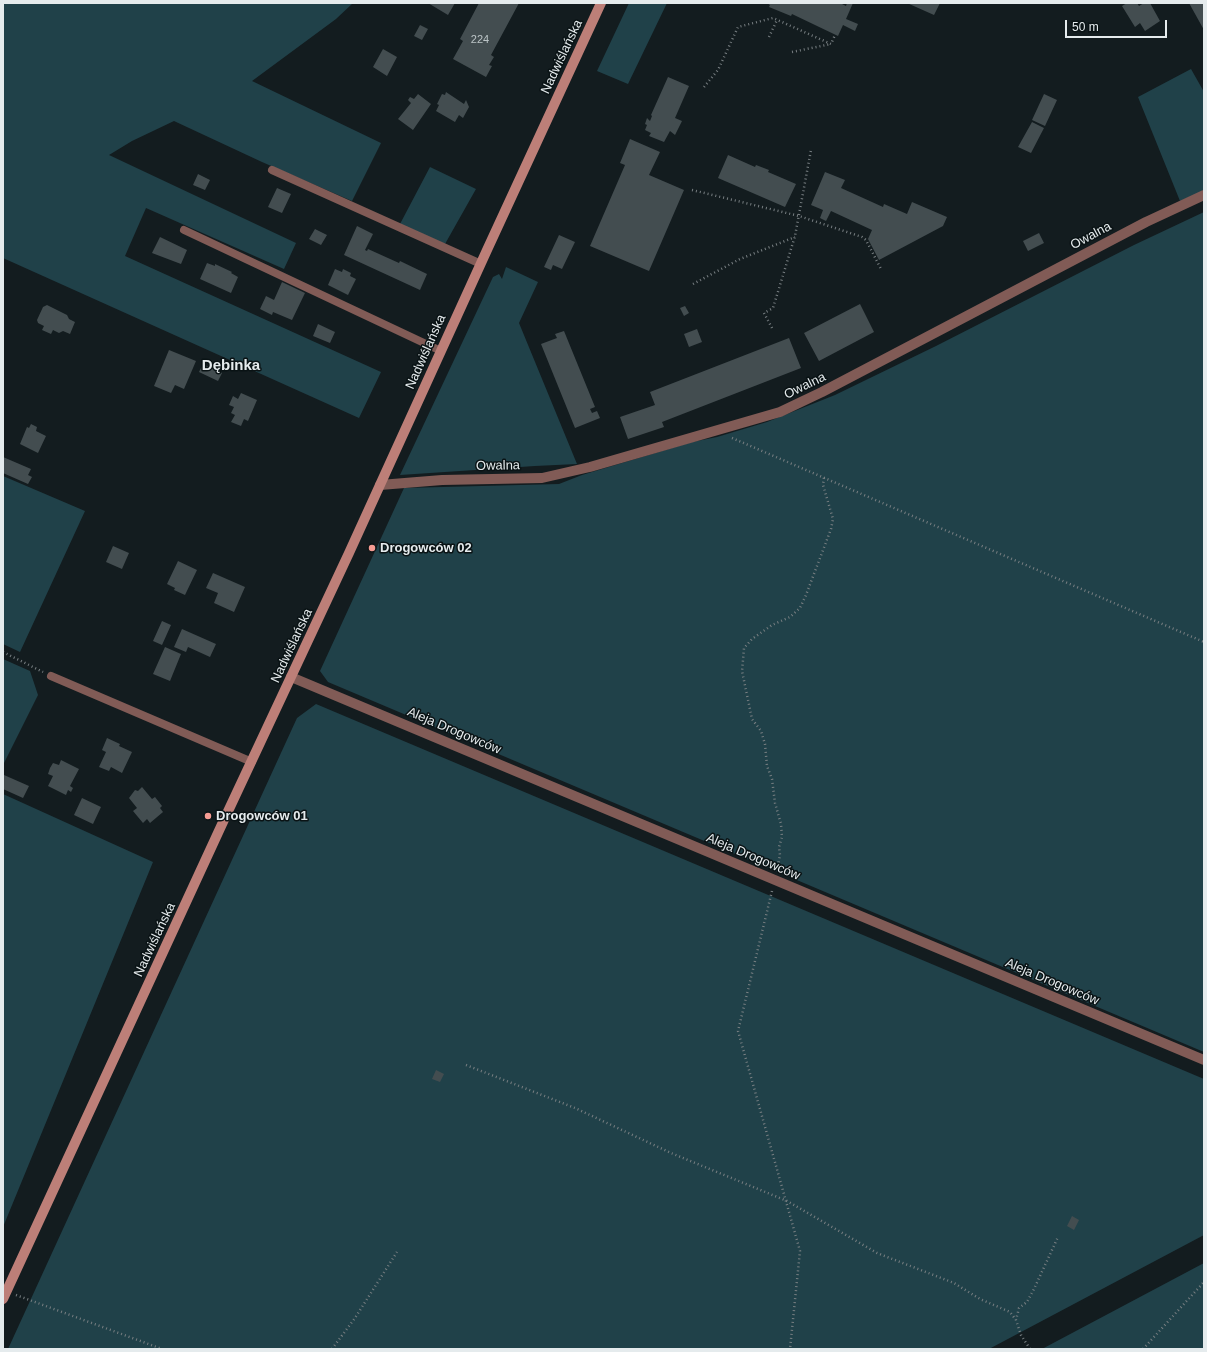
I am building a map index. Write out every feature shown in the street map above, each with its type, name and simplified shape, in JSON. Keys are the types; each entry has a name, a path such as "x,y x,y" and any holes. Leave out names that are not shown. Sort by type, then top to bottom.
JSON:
{"main road":[{"name":"Nadwiślańska","path":"5,1295 292,678 601,3"}],"street":[{"name":"Owalna","path":"380,485 442,480 542,478 590,467 780,412 822,392 1146,222 1204,195"},
{"name":"Aleja Drogowców","path":"292,678 1204,1060"}],"lane":[{"path":"272,170 481,264"},
{"path":"184,230 441,351"},
{"path":"51,676 252,762"}],"path":[{"path":"704,87 718,70 738,27 773,18 831,44"},
{"path":"769,37 777,20"},
{"path":"831,44 835,35"},
{"path":"792,52 831,44"},
{"path":"772,328 764,313 773,308 795,236 811,150"},
{"path":"692,190 799,216 862,237 866,240 881,269"},
{"path":"693,284 740,259 795,236"},
{"path":"715,431 1204,642"},
{"path":"790,1349 800,1251 738,1030 775,880 780,855 779,846 782,838 782,824 775,803 772,779 767,766 765,744 761,731 752,719 742,671 742,660 744,648 752,639 772,625 790,617 800,608 806,595 831,529 833,519 823,485 824,477"},
{"path":"3,652 51,676"},
{"path":"466,1065 576,1108 671,1153 786,1201 877,1253 954,1283 980,1299 1010,1312 1016,1320 1021,1335 1030,1349"},
{"path":"1016,1320 1019,1308 1027,1302 1058,1237"},
{"path":"332,1349 355,1318 397,1252"},
{"path":"1144,1349 1204,1282"},
{"path":"5,1295 162,1349"}],"shaded area":[{"path":"3,3 353,3 336,19 252,81 381,143 352,201 262,162 174,121 132,141 109,155 296,243 284,269 146,208 125,256 381,372 359,418 3,258"},
{"path":"629,3 667,3 628,84 597,71"},
{"path":"1191,69 1204,92 1204,191 1180,201 1138,97"},
{"path":"430,167 476,189 445,244 400,224"},
{"path":"1204,212 1204,1052 328,682 320,671 404,488 559,484 582,475 692,442 717,437 767,422 835,395 936,346 1134,245"},
{"path":"506,267 538,282 519,323 577,464 400,475 493,277 499,274 502,279"},
{"path":"3,476 85,511 20,652 3,644"},
{"path":"3,659 30,671 38,695 3,765"},
{"path":"316,704 1204,1079 1204,1235 989,1349 8,1349 297,718"},
{"path":"3,794 153,862 3,1227"},
{"path":"1204,1263 1204,1349 1042,1349"}],"building":[{"path":"428,3 455,3 448,15"},
{"path":"479,3 519,3 491,55 494,57 489,65 492,66 486,77 453,59 463,41 460,39"},
{"path":"767,3 840,3 846,6 847,3 853,3 846,19 858,24 855,31 843,25 838,36 792,14 791,16 769,7 770,5"},
{"path":"907,3 940,3 934,15"},
{"path":"1127,3 1137,3 1139,6 1144,3 1150,3 1160,21 1145,31 1140,23 1135,27 1122,6"},
{"path":"1189,3 1204,3 1204,30"},
{"path":"420,25 428,29 422,40 414,36"},
{"path":"383,49 397,57 387,76 373,67"},
{"path":"668,77 689,86 675,118 682,121 675,135 670,131 664,142 649,136 651,133 645,130 647,125 645,124 647,118 650,121 651,115"},
{"path":"446,92 464,104 466,100 469,107 463,118 459,115 455,122 436,111 439,105 437,104 442,94 445,95"},
{"path":"418,94 431,104 413,130 398,119 411,103 408,100 410,97 414,99"},
{"path":"1044,94 1057,100 1045,126 1032,120"},
{"path":"1032,122 1044,128 1031,153 1018,147"},
{"path":"630,139 660,152 649,175 684,190 649,271 590,246 625,165 620,163"},
{"path":"728,155 755,167 756,165 769,170 768,172 796,184 785,207 718,178"},
{"path":"825,172 845,180 841,188 883,207 884,204 907,214 912,202 947,217 943,226 879,260 868,239 872,230 831,211 826,221 820,218 823,210 811,205"},
{"path":"198,174 210,180 205,190 193,185"},
{"path":"277,188 291,194 282,213 268,207"},
{"path":"357,226 373,234 365,250 367,251 368,249 399,263 400,261 427,274 420,290 344,255"},
{"path":"315,229 327,235 321,245 309,239"},
{"path":"1039,233 1044,243 1028,251 1023,241"},
{"path":"559,235 575,242 562,269 553,265 551,270 544,267"},
{"path":"160,237 187,250 181,264 152,253"},
{"path":"207,263 215,266 215,264 232,272 231,273 238,277 231,293 200,279"},
{"path":"335,269 342,272 343,269 351,273 350,276 356,279 348,295 328,285"},
{"path":"282,282 305,293 292,320 273,312 272,315 260,309 266,296 274,300"},
{"path":"860,304 874,332 819,361 804,333"},
{"path":"47,305 67,315 69,319 75,322 70,334 63,331 59,333 53,330 51,334 42,330 44,326 38,323 37,320 43,307"},
{"path":"685,306 689,313 684,316 680,308"},
{"path":"318,324 335,332 330,343 313,336"},
{"path":"697,329 702,342 689,347 684,334"},
{"path":"564,331 595,407 590,409 592,413 597,411 600,418 575,428 541,344 557,338 555,334"},
{"path":"789,338 801,368 662,422 664,427 628,439 620,417 655,405 650,392"},
{"path":"169,350 196,361 184,389 175,385 171,393 154,386"},
{"path":"203,364 222,373 218,381 199,372"},
{"path":"241,393 257,400 248,421 244,419 241,426 231,422 235,415 231,413 234,407 229,405 233,396 238,399"},
{"path":"31,424 37,427 36,431 46,436 38,453 20,444 27,427 29,428"},
{"path":"3,457 31,469 28,475 32,477 28,484 3,473"},
{"path":"113,546 129,553 122,569 106,562"},
{"path":"178,561 197,570 185,595 174,590 175,588 167,584"},
{"path":"213,573 245,587 234,612 214,603 218,593 206,588"},
{"path":"162,621 171,625 162,645 153,641"},
{"path":"182,629 216,644 210,657 188,647 186,652 174,647"},
{"path":"165,647 181,654 170,681 153,674"},
{"path":"107,738 132,752 122,773 111,767 109,771 99,767 106,752 102,750"},
{"path":"61,760 79,769 70,786 73,788 71,792 68,790 66,795 48,786 53,776 48,774 50,768 53,763 59,765"},
{"path":"4,775 29,786 23,798 3,789"},
{"path":"142,787 152,799 155,797 162,806 160,808 163,812 150,823 147,819 143,823 133,811 137,808 129,798 135,790 138,791"},
{"path":"82,798 101,807 93,824 74,815"},
{"path":"436,1070 444,1074 440,1082 432,1079"},
{"path":"1072,1216 1079,1220 1074,1230 1067,1226"}],"place":[{"name":"Drogowców 02","path":"372,548"},
{"name":"Drogowców 01","path":"208,816"}],"district":[{"name":"Dębinka","path":"231,366"}]}
